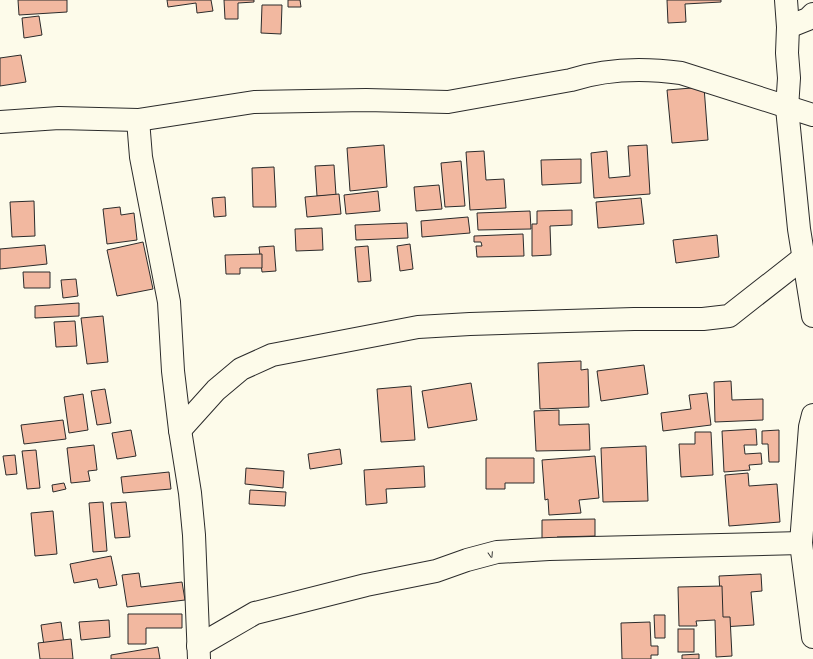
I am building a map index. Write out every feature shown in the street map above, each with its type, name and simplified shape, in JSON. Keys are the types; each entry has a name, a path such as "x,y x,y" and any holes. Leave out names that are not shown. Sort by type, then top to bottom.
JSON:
{"street":[{"path":"786,0 789,78 787,108 799,229 810,288 813,316"},
{"path":"788,27 808,19 813,14"},
{"path":"0,122 59,118 138,120 254,102 366,100 448,102 570,80 587,75 628,70 661,70 681,73 787,108 813,115"},
{"path":"138,120 141,157 169,302 173,371 180,430 190,493 194,535 198,653"},
{"path":"180,430 216,390 241,369 272,355 418,327 619,320 703,319 729,316 804,258"},
{"path":"813,415 810,427 801,542 813,637"},
{"name":"v","path":"198,653 255,613 366,585 436,571 467,560 497,552 549,548 801,542"}],"building":[{"path":"18,0 67,0 67,12 19,15"},
{"path":"167,0 211,0 213,11 197,13 196,3 168,7"},
{"path":"224,0 254,0 254,2 238,3 238,19 225,19"},
{"path":"288,0 300,0 301,7 288,7"},
{"path":"667,0 721,0 721,2 685,4 686,22 668,23"},
{"path":"262,5 282,5 281,34 261,33"},
{"path":"39,16 42,35 24,38 22,18"},
{"path":"21,55 26,82 0,86 0,58"},
{"path":"704,87 708,140 672,143 667,90"},
{"path":"384,145 387,187 350,191 347,148"},
{"path":"647,145 650,194 594,198 591,153 607,151 609,178 630,176 628,146"},
{"path":"484,151 486,180 504,179 506,208 470,210 466,152"},
{"path":"581,159 581,183 542,185 541,160"},
{"path":"461,161 465,206 445,207 441,163"},
{"path":"334,165 336,195 317,196 315,166"},
{"path":"274,167 276,207 253,207 252,168"},
{"path":"439,185 442,209 416,211 414,187"},
{"path":"378,191 380,211 346,214 344,195"},
{"path":"339,194 341,214 307,217 305,197"},
{"path":"225,197 226,216 214,217 212,198"},
{"path":"641,198 644,224 598,228 596,202"},
{"path":"34,201 35,236 12,237 10,202"},
{"path":"120,207 121,215 134,213 137,240 107,244 103,209"},
{"path":"572,210 572,225 550,226 551,255 532,256 532,224 537,224 537,211"},
{"path":"530,211 531,229 478,230 477,213"},
{"path":"468,217 470,233 422,237 421,221"},
{"path":"407,223 408,238 356,240 355,225"},
{"path":"322,228 323,250 296,251 295,229"},
{"path":"523,234 524,256 477,257 476,246 482,246 481,242 474,242 474,236"},
{"path":"717,235 719,257 676,263 673,240"},
{"path":"143,242 153,289 117,296 107,250"},
{"path":"410,244 413,269 400,271 397,246"},
{"path":"45,245 47,264 0,269 0,249"},
{"path":"274,246 276,271 262,272 259,247"},
{"path":"368,246 371,281 358,282 355,247"},
{"path":"262,254 262,268 240,268 240,274 226,274 225,255"},
{"path":"23,272 50,272 50,288 24,288"},
{"path":"76,279 78,296 63,298 61,280"},
{"path":"79,303 79,316 35,318 35,306"},
{"path":"103,316 108,362 87,364 81,318"},
{"path":"75,321 77,346 56,347 54,322"},
{"path":"581,361 581,370 588,369 589,407 540,409 538,363"},
{"path":"644,365 648,394 601,401 597,371"},
{"path":"731,381 732,400 763,399 763,420 715,422 714,382"},
{"path":"471,383 477,420 428,428 422,391"},
{"path":"411,386 415,440 381,442 377,389"},
{"path":"105,389 111,423 97,425 91,391"},
{"path":"707,393 711,425 663,431 661,413 691,409 689,395"},
{"path":"83,394 88,430 69,433 64,397"},
{"path":"559,410 559,425 589,424 590,450 536,451 534,411"},
{"path":"63,420 66,439 24,444 21,425"},
{"path":"756,429 757,445 744,445 745,454 761,453 762,464 749,465 750,470 724,472 722,431"},
{"path":"131,430 136,456 117,459 112,433"},
{"path":"779,430 779,462 769,462 768,444 762,444 762,431"},
{"path":"695,432 711,432 713,475 681,477 679,444 695,444"},
{"path":"94,445 97,470 88,471 90,481 71,483 67,448"},
{"path":"646,446 648,501 603,502 601,448"},
{"path":"340,449 342,464 310,469 308,454"},
{"path":"36,450 40,488 27,489 22,451"},
{"path":"15,455 17,474 6,475 3,456"},
{"path":"595,456 599,498 579,500 581,513 549,515 548,499 545,500 542,460"},
{"path":"486,458 534,458 534,483 505,483 505,489 486,489"},
{"path":"424,466 425,487 386,489 387,503 366,505 364,470"},
{"path":"246,468 284,471 283,488 245,484"},
{"path":"169,472 171,489 123,493 121,477"},
{"path":"748,473 749,486 777,484 780,522 729,526 725,475"},
{"path":"64,483 66,489 53,492 52,485"},
{"path":"250,490 286,492 285,506 249,504"},
{"path":"103,502 107,551 93,552 89,503"},
{"path":"126,502 130,537 115,538 111,503"},
{"path":"53,511 57,554 35,556 31,513"},
{"path":"595,519 595,536 557,537 558,541 542,541 542,520"},
{"path":"111,556 117,585 99,588 97,579 74,583 70,564"},
{"path":"139,573 141,587 182,582 185,600 127,607 122,575"},
{"path":"761,574 762,591 751,592 754,625 722,627 719,576"},
{"path":"722,586 723,617 730,617 732,656 716,657 715,620 696,621 697,626 679,626 678,587"},
{"path":"128,614 182,614 182,628 146,628 146,644 128,644"},
{"path":"654,615 665,615 665,638 655,638"},
{"path":"109,620 110,637 81,640 79,622"},
{"path":"61,622 66,659 46,659 41,625"},
{"path":"650,622 651,646 658,646 658,655 651,655 651,659 622,659 621,623"},
{"path":"678,629 694,629 694,652 678,652"},
{"path":"71,639 73,659 40,659 38,643"},
{"path":"158,647 160,659 111,659 111,655"},
{"path":"699,654 699,659 682,659 682,655"}]}
